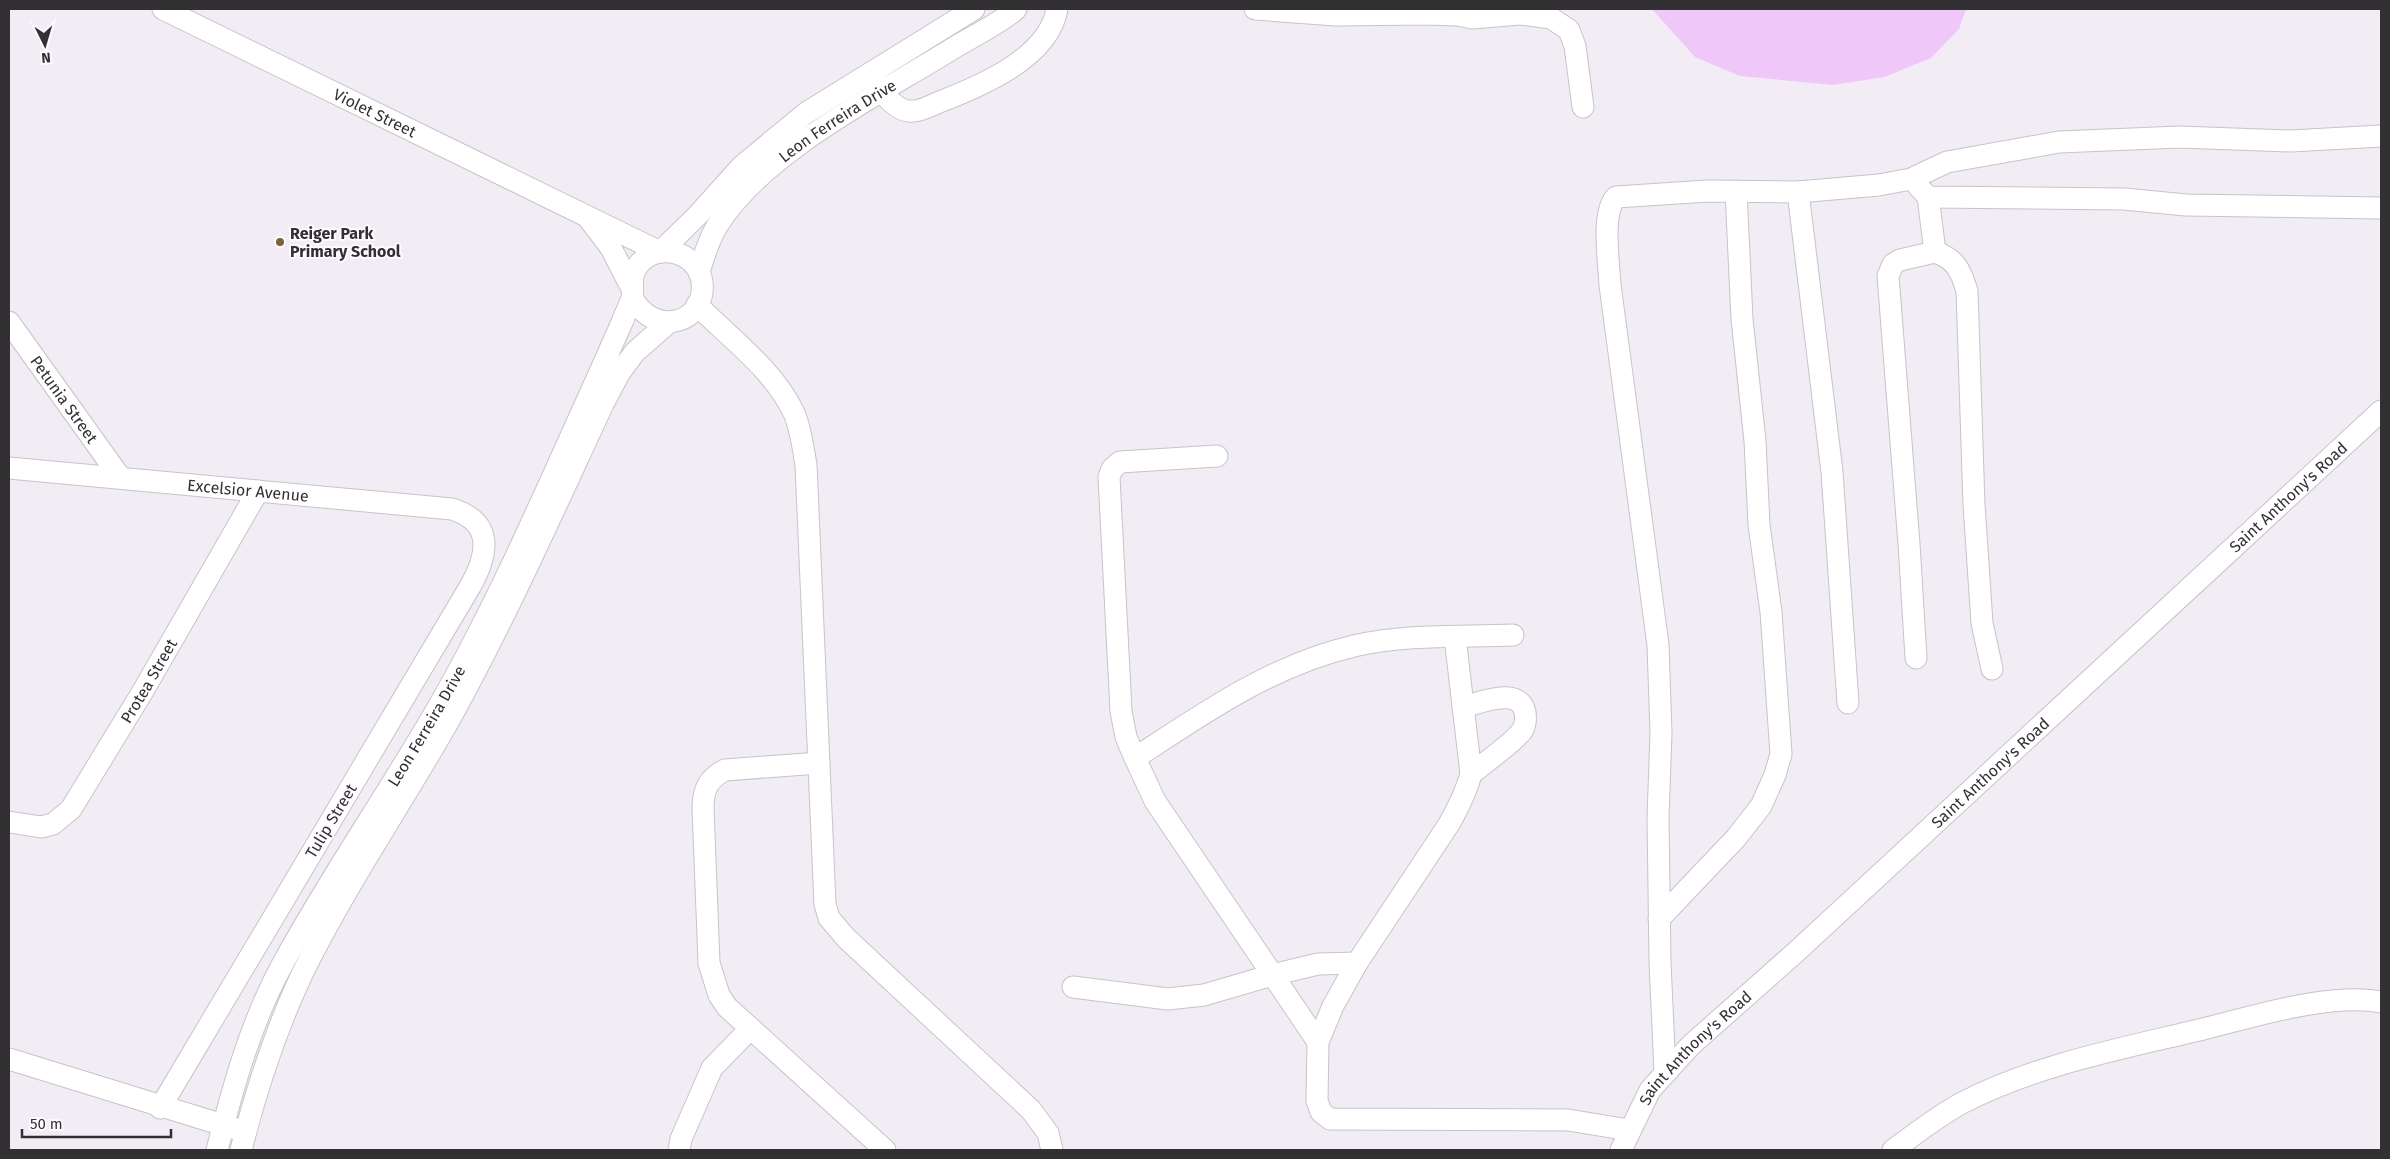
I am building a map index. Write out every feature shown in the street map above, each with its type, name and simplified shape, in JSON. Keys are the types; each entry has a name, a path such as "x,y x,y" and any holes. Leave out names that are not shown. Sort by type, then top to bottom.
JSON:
{"street":[{"name":"Violet Street","path":"162,9 660,252"},
{"name":"Leon Ferreira Drive","path":"660,252 697,216 742,166 806,113 974,9"},
{"name":"Leon Ferreira Drive","path":"699,272 707,245 717,226 735,202 764,173 812,136 1016,9"},
{"path":"871,73 882,92 900,109 913,112 979,87 1029,54 1049,33 1057,9"},
{"path":"1255,9 1336,15 1428,14 1457,15 1472,18 1520,14 1551,18 1569,30 1575,46 1582,107"},
{"path":"1665,1072 1659,919 1658,818 1661,733 1658,645 1610,285 1609,204 1616,197 1736,191 1798,192 1879,185 1912,179 1948,162 2059,142 2180,137 2261,138 2291,141 2381,136"},
{"path":"1912,179 1928,197 1935,252"},
{"path":"1659,919 1736,838 1761,806 1775,775 1781,754 1771,612 1759,525 1755,440 1742,319 1736,191"},
{"path":"1798,192 1831,463 1848,703"},
{"path":"1928,197 2114,199 2186,205 2381,208"},
{"path":"587,216 611,248 638,308 646,316 656,321 668,322 684,317 697,306 702,283 699,272 692,262 672,252 660,252 648,256 639,263 633,274 631,291"},
{"path":"1916,658 1888,276 1893,264 1900,260 1935,252 1946,255 1957,265 1967,292 1974,505 1982,623 1992,669"},
{"name":"Leon Ferreira Drive","path":"217,1150 235,1080 251,1036 280,968 451,683 556,470 631,291"},
{"path":"697,306 767,373 782,392 794,414 801,436 806,465 825,904 829,918 846,938 1031,1110 1048,1133 1052,1150"},
{"name":"Petunia Street","path":"9,322 120,478"},
{"name":"Leon Ferreira Drive","path":"243,1141 255,1094 273,1042 311,957 451,716 496,633 604,402 620,372 635,352 668,322"},
{"name":"Saint Anthony's Road","path":"1621,1150 1629,1130 1650,1090 1691,1045 1796,952 2381,411"},
{"path":"1217,456 1120,462 1112,469 1109,477 1120,711 1126,737 1155,802 1318,1042"},
{"name":"Excelsior Avenue","path":"9,468 452,509 466,514 481,529"},
{"name":"Protea Street","path":"9,822 41,827 53,824 71,810 143,691 258,491"},
{"name":"Tulip Street","path":"160,1108 471,584 483,560 485,550 481,529"},
{"path":"1135,758 1260,679 1291,666 1353,646 1387,640 1513,635"},
{"path":"1455,637 1471,774 1461,804 1356,963 1333,1006 1318,1042 1317,1101 1321,1112 1330,1120 1568,1120 1629,1130"},
{"path":"1463,706 1503,697 1515,699 1524,706 1526,720 1522,730 1471,774"},
{"path":"819,763 725,770 712,776 703,797 709,963 712,979 727,1007 750,1030 885,1150"},
{"path":"1073,987 1168,999 1204,995 1318,964 1356,963"},
{"path":"1893,1150 1961,1104 2040,1071 2126,1047 2278,1010 2343,1000 2381,1002"},
{"path":"679,1150 681,1139 712,1068 750,1030"},
{"path":"9,1060 160,1108 224,1126 243,1141"}],"shaded area":[{"path":"1652,9 1966,9 1959,29 1931,58 1884,77 1833,85 1740,76 1695,57"}],"place":[{"name":"Reiger Park Primary School","path":"280,242"}]}
